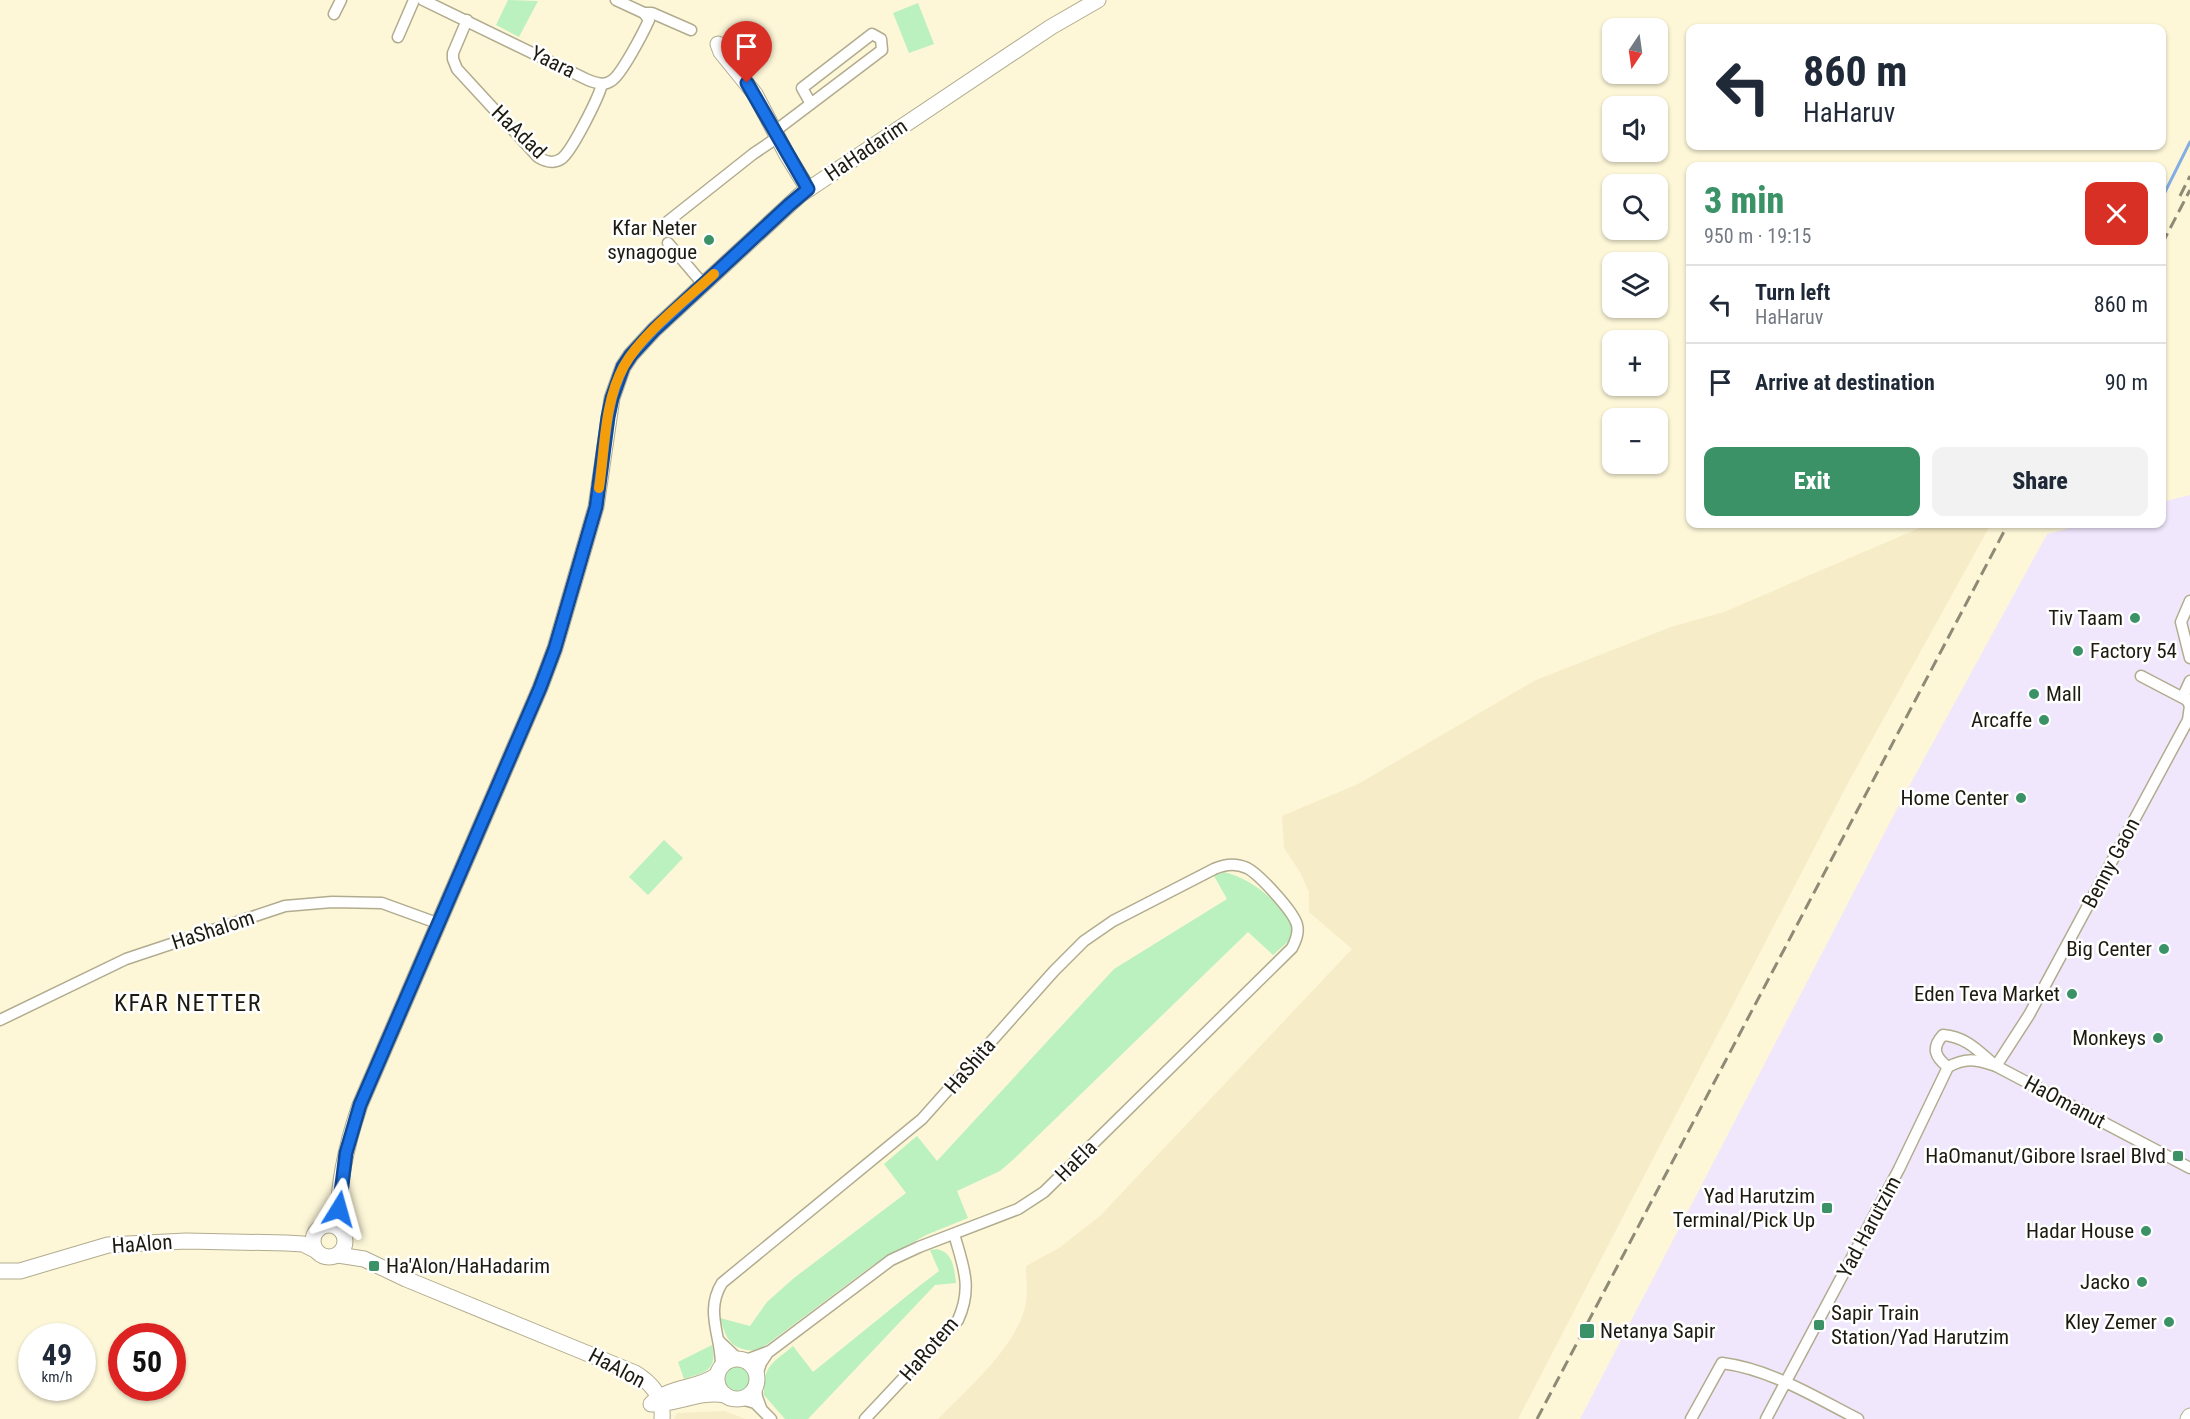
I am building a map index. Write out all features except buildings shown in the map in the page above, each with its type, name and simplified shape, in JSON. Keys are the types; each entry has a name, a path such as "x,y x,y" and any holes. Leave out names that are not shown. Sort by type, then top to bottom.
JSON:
{"main road":[{"name":"HaHadarim","path":"342,1242 338,1216 339,1200 346,1153 360,1105 540,688 555,648 596,507 608,417 623,367 640,344 808,189 1051,27 1098,0"},
{"path":"718,44 721,52 755,94 808,189"},
{"name":"HaHadarim","path":"320,1227 330,1218 339,1200"},
{"path":"333,1225 342,1242 328,1257 315,1250 313,1242 320,1227 333,1225"},
{"name":"HaAlon","path":"286,1242 304,1238 320,1227"},
{"name":"HaAlon","path":"0,1271 20,1271 108,1245 186,1241 286,1242 303,1244 315,1250"},
{"name":"HaAlon","path":"342,1242 364,1259 406,1279 548,1337 636,1384 657,1409"},
{"path":"742,1360 753,1366 757,1381 750,1395 741,1399 708,1394 657,1409 703,1383 728,1361 742,1360"},
{"path":"719,1371 719,1387 725,1395"}],"street":[{"path":"334,14 340,0"},
{"path":"398,37 414,0"},
{"name":"Yaara","path":"423,0 588,80 602,84 613,81 628,58 646,26 648,20 644,13"},
{"path":"616,0 691,30"},
{"name":"HaAdad","path":"468,20 453,53 457,69 538,157 545,161 557,161 566,155 596,101 602,84"},
{"path":"657,230 759,149 811,104 882,50 881,39 872,34 802,88 811,104"},
{"path":"668,243 703,284"},
{"path":"2190,601 2181,622 2190,658"},
{"path":"2141,676 2158,686 2187,694"},
{"name":"Benny Gaon","path":"1996,1066 2029,1015 2189,719 2187,694"},
{"name":"HaShita","path":"719,1371 719,1341 712,1309 722,1283 922,1119 1054,971 1084,941 1120,918 1222,866 1236,865 1247,868 1275,895"},
{"name":"HaEla","path":"757,1381 761,1363 770,1351 878,1268 903,1254 1018,1209 1044,1192 1286,953 1296,940 1297,923 1275,895"},
{"name":"HaShalom","path":"0,1020 126,959 285,906 332,902 382,903 437,923"},
{"name":"HaOmanut","path":"1948,1067 1939,1060 1935,1051 1937,1042 1943,1035 1957,1036 1971,1044 1996,1066 2190,1168"},
{"path":"1948,1067 1961,1060 1979,1061 1996,1066"},
{"name":"Yad Harutzim","path":"1766,1419 1899,1169 1948,1067"},
{"name":"HaRotem","path":"866,1419 958,1320 965,1301 967,1284 954,1234"},
{"path":"719,1341 742,1360"},
{"name":"HaEla","path":"742,1360 770,1351"},
{"path":"1691,1419 1722,1363 1744,1366 1786,1382 1858,1419"},
{"path":"757,1381 758,1402 761,1408"},
{"path":"741,1399 750,1401 761,1408 771,1419"}],"shaded area":[{"path":"2190,495 2190,1419 1580,1419 1901,801 2047,534 2070,528 2166,528 2166,501"}],"green space":[{"path":"508,0 538,1 519,37 496,25"},
{"path":"918,3 934,44 909,53 893,13"},
{"path":"664,840 683,858 648,895 629,877"},
{"path":"1224,872 1255,886 1282,910 1294,929 1291,939 1273,955 1248,932 1014,1159 1000,1171 957,1191 968,1218 926,1235 873,1265 758,1351 742,1349 728,1339 720,1318 750,1326 767,1302 794,1278 906,1193 884,1164 917,1136 937,1161 1114,969 1227,899 1214,876"},
{"path":"937,1249 950,1258 956,1283 935,1285 808,1419 785,1419 764,1395 765,1377 770,1366 793,1346 813,1372 939,1271 930,1250"},
{"path":"712,1345 713,1360 708,1369 684,1379 678,1362"},
{"path":"738,1366 748,1369 751,1379 748,1389 738,1392 728,1389 725,1379 728,1369"}],"sand":[{"path":"1920,528 1989,528 1848,783 1518,1419 938,1419 990,1366 1013,1335 1026,1303 1026,1266 1059,1248 1100,1216 1352,949 1309,912 1309,892 1300,872 1284,848 1282,816 1358,784 1536,680 1671,627 1724,612"},
{"path":"725,1411 745,1419 674,1419 677,1413"}],"waterway":[{"path":"2166,190 2190,142"}],"railway":[{"path":"2180,196 2190,176"},
{"path":"2166,236 2190,190"},
{"path":"1537,1419 2006,528"}],"slow traffic":[{"path":"599,488 608,417 623,367 640,344 714,274"}],"place":[{"name":"Kfar Neter synagogue","path":"709,240"},
{"name":"Tiv Taam","path":"2135,618"},
{"name":"Factory 54","path":"2078,651"},
{"name":"Mall","path":"2034,694"},
{"name":"Arcaffe","path":"2044,720"},
{"name":"Home Center","path":"2021,798"},
{"name":"Big Center","path":"2164,949"},
{"name":"Eden Teva Market","path":"2072,994"},
{"name":"Monkeys","path":"2158,1038"},
{"name":"HaOmanut/Gibore Israel Blvd","path":"2178,1156"},
{"name":"Yad Harutzim Terminal/Pick Up","path":"1827,1208"},
{"name":"Hadar House","path":"2146,1231"},
{"name":"Ha'Alon/HaHadarim","path":"374,1266"},
{"name":"Jacko","path":"2142,1282"},
{"name":"Kley Zemer","path":"2169,1322"},
{"name":"Sapir Train Station/Yad Harutzim","path":"1819,1325"},
{"name":"Netanya Sapir","path":"1587,1331"}],"district":[{"name":"KFAR NETTER","path":"188,1003"}],"route":[{"path":"339,1209 346,1153 360,1105 548,669 596,507 608,417 623,367 654,330 808,189 787,155 761,103 747,83"}]}
